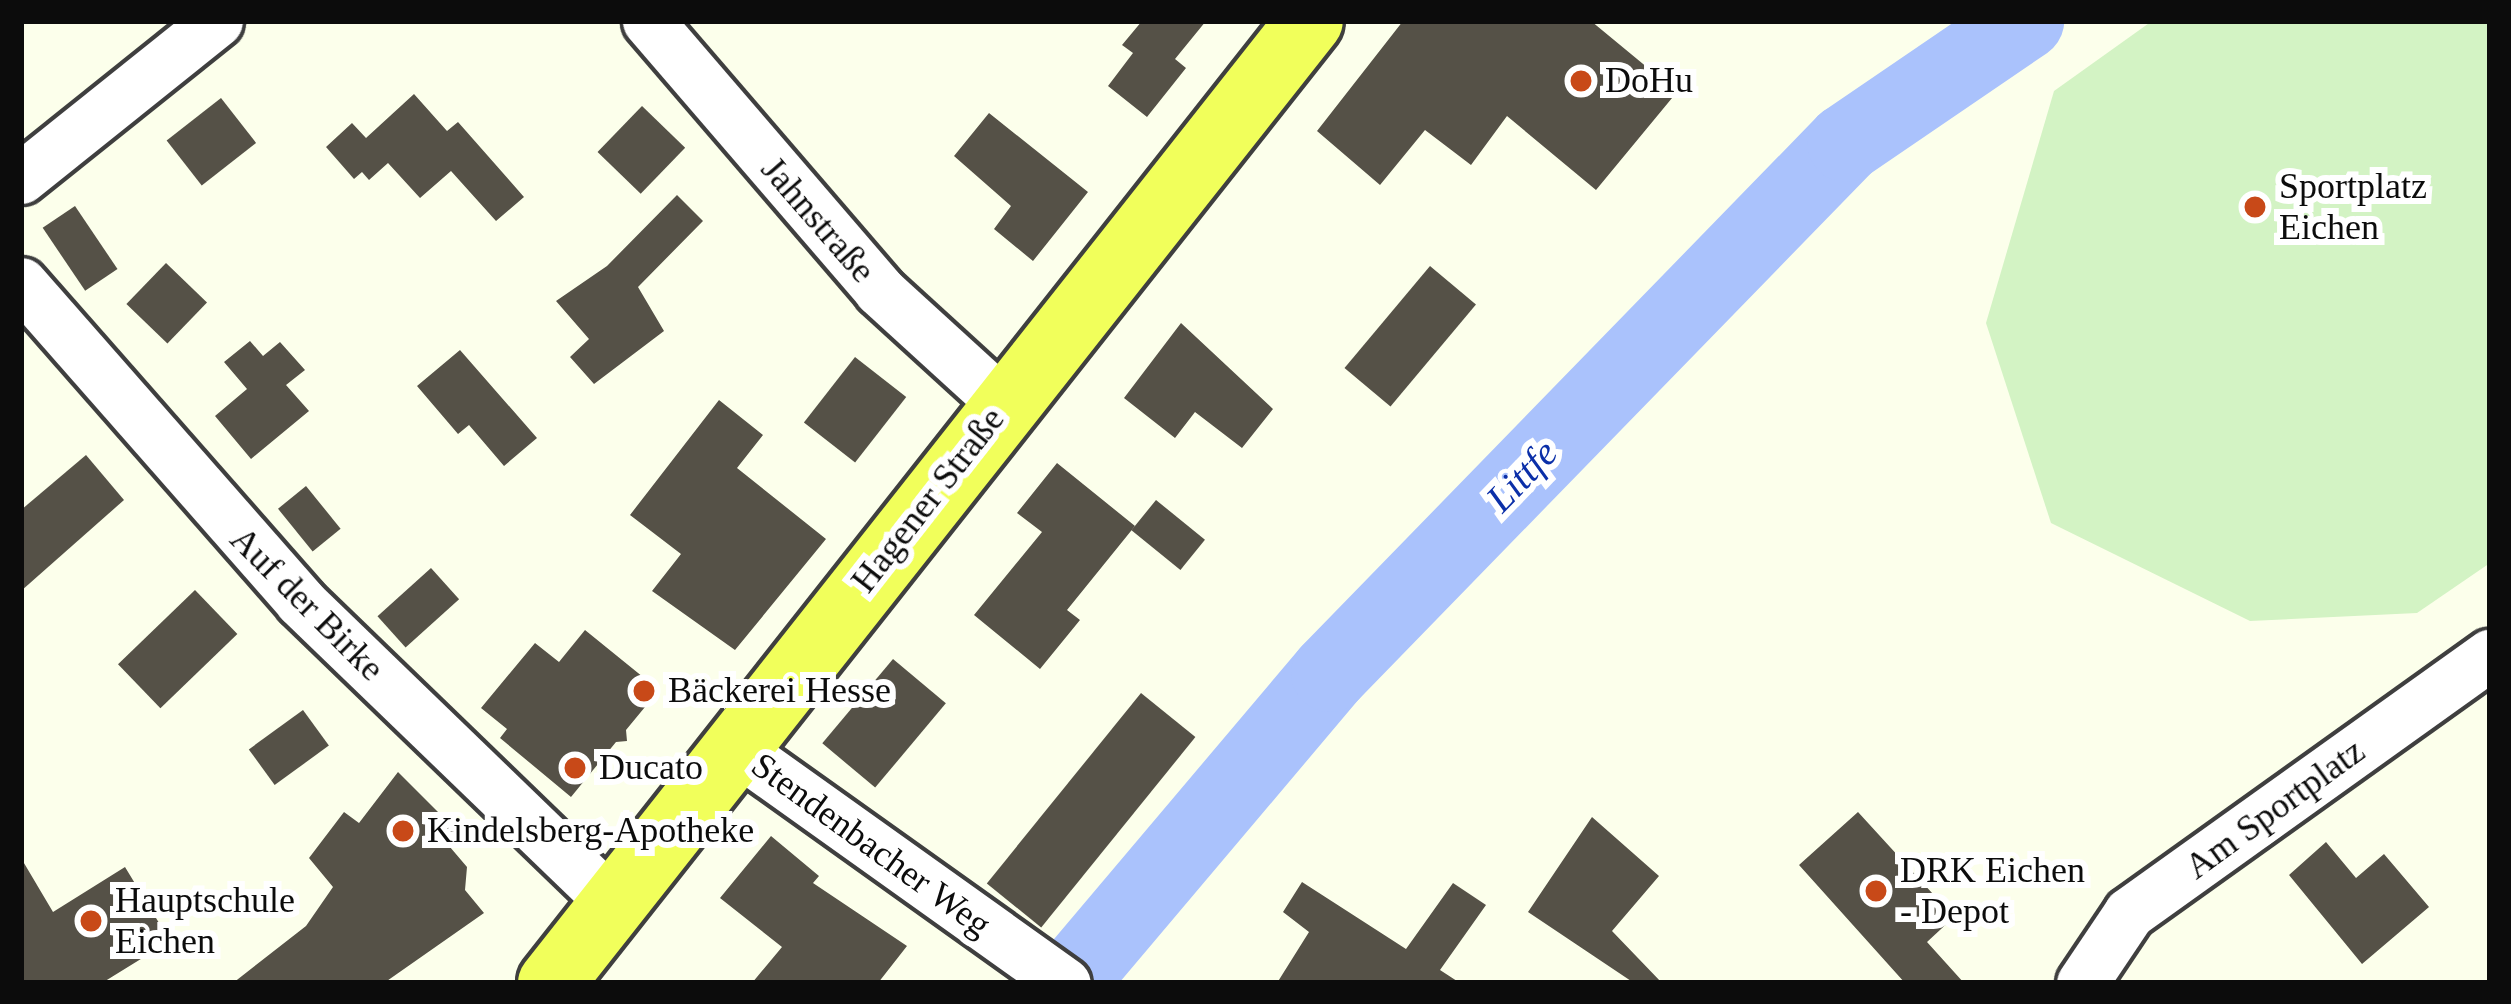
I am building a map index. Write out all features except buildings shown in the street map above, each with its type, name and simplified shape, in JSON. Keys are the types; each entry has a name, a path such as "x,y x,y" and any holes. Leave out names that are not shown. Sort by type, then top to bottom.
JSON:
{"main road":[{"name":"Hagener Straße","path":"551,983 1310,21"}],"street":[{"path":"21,178 217,21"},
{"name":"Jahnstraße","path":"648,21 879,290 1004,404"},
{"name":"Auf der Birke","path":"21,283 300,602 615,905"},
{"name":"Am Sportplatz","path":"2082,983 2129,913 2490,655"},
{"name":"Stendenbacher Weg","path":"735,748 1051,974"}],"green space":[{"name":"Sportplatz Eichen","path":"2152,21 2490,21 2490,563 2417,613 2250,621 2051,523 1986,323 2054,91"}],"waterway":[{"name":"Littfe","path":"1068,983 1330,673 1846,143 2025,21"}],"place":[{"name":"DoHu","path":"1581,81"},
{"name":"Sportplatz Eichen","path":"2255,207"},
{"name":"Bäckerei Hesse","path":"644,691"},
{"name":"Ducato","path":"575,768"},
{"name":"Kindelsberg-Apotheke","path":"403,831"},
{"name":"DRK Eichen - Depot","path":"1876,891"},
{"name":"Hauptschule Eichen","path":"91,921"}]}
